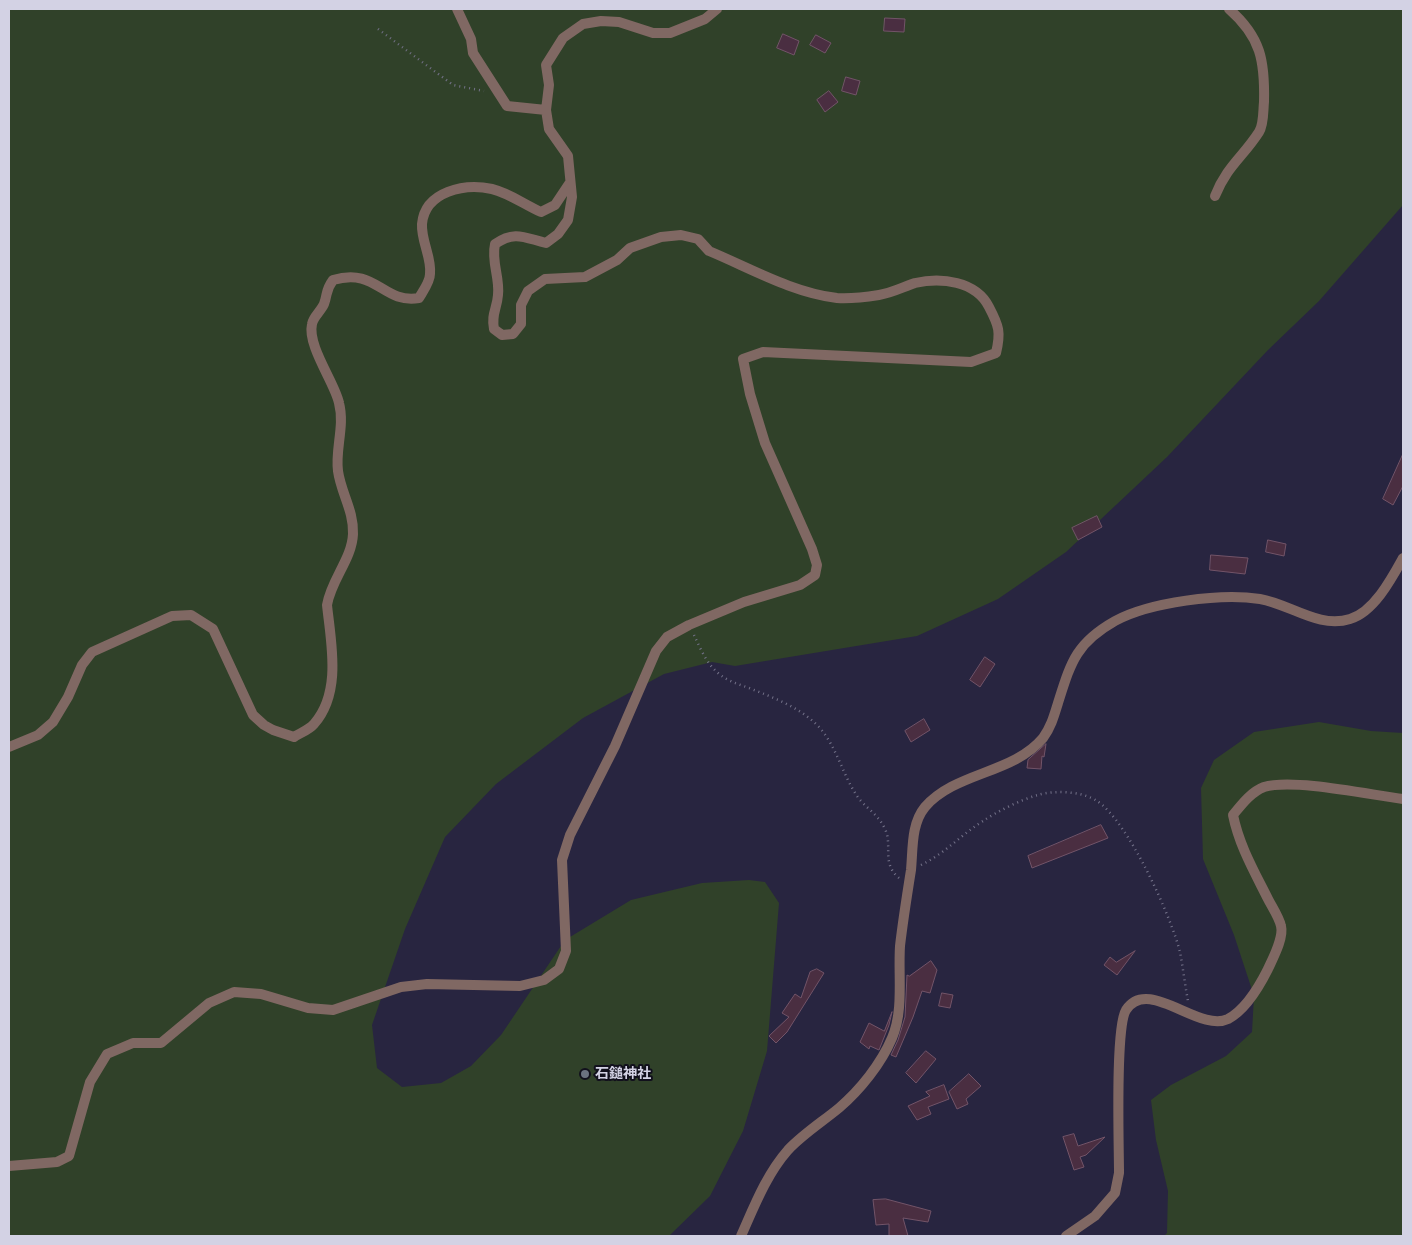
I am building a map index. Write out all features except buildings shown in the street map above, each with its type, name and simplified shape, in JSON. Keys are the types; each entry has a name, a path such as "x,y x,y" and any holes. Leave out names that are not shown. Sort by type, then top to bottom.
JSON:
{"street":[{"path":"457,9 471,39 473,53 506,106 546,110"},
{"path":"9,1166 57,1162 69,1156 90,1082 107,1054 133,1043 160,1043 210,1004 234,992 261,994 308,1008 333,1010 400,987 427,984 520,986 544,980 559,969 566,951 562,860 570,835 615,746 656,651 667,636 690,625 744,602 800,585 815,575 817,565 812,549 765,443 750,394 743,359 762,352 971,362 996,353 1000,336 999,326 985,299 969,287 952,281 934,280 916,283 880,295 839,298 809,293 710,251 698,239 681,235 661,237 638,244 630,248 617,260 585,277 545,279 528,291 521,305 521,324 513,334 502,335 494,329 491,318 499,293 492,254 495,244 504,237 517,235 546,243 558,234 568,220 572,197 569,184 568,156 548,130 546,110 549,85 546,65 563,38 583,24 601,21 619,22 653,33 670,32 705,19 717,9"},
{"path":"1215,196 1223,176 1260,131 1263,115 1264,69 1261,56 1246,23 1229,9"},
{"path":"9,747 38,735 53,722 68,698 82,665 92,652 172,616 191,615 213,629 253,714 264,725 294,737 314,724 325,703 333,675 327,605 328,595 344,564 353,537 353,517 344,494 338,470 342,427 339,402 317,351 312,324 324,304 325,290 333,280 357,276 373,282 393,295 406,300 420,298 431,273 422,225 425,211 434,200 448,191 484,188 508,195 541,212 555,205 569,184"},
{"path":"740,1236 772,1170 789,1149 841,1106 856,1090 877,1066 892,1037 898,1015 900,946 915,828 923,809 937,794 1022,756 1040,740 1052,726 1072,659 1087,639 1115,621 1146,608 1200,598 1260,599 1325,621 1351,619 1368,607 1392,578 1403,558"},
{"path":"1066,1236 1095,1216 1115,1193 1119,1173 1120,1045 1125,1011 1136,1000 1148,998 1210,1021 1227,1019 1241,1009 1263,980 1277,949 1282,927 1237,836 1233,815 1247,798 1264,787 1290,784 1403,799"}],"path":[{"path":"378,30 453,85 498,93"},
{"path":"690,625 703,654 717,673 729,681 776,698 798,710 818,726 831,744 860,800 879,817 886,831 888,863 896,876 908,886"},
{"path":"911,870 934,859 983,820 1036,796 1048,792 1081,794 1096,800 1120,825 1160,899 1180,951 1190,1013"}],"green space":[{"path":"9,9 1403,9 1403,205 1319,301 1268,350 1167,457 1066,552 998,599 917,636 735,666 712,662 664,674 583,718 496,784 445,837 405,929 372,1025 377,1068 402,1087 441,1083 471,1066 501,1035 565,940 631,900 702,883 749,880 765,882 779,903 767,1051 743,1131 710,1196 669,1236 9,1236"},
{"path":"1319,722 1371,731 1403,733 1403,1236 1164,1236 1167,1233 1168,1191 1156,1140 1151,1100 1171,1085 1226,1056 1252,1032 1254,996 1234,935 1203,859 1201,788 1214,760 1254,732"}],"place":[{"name":"石鎚神社","path":"585,1074"}]}
